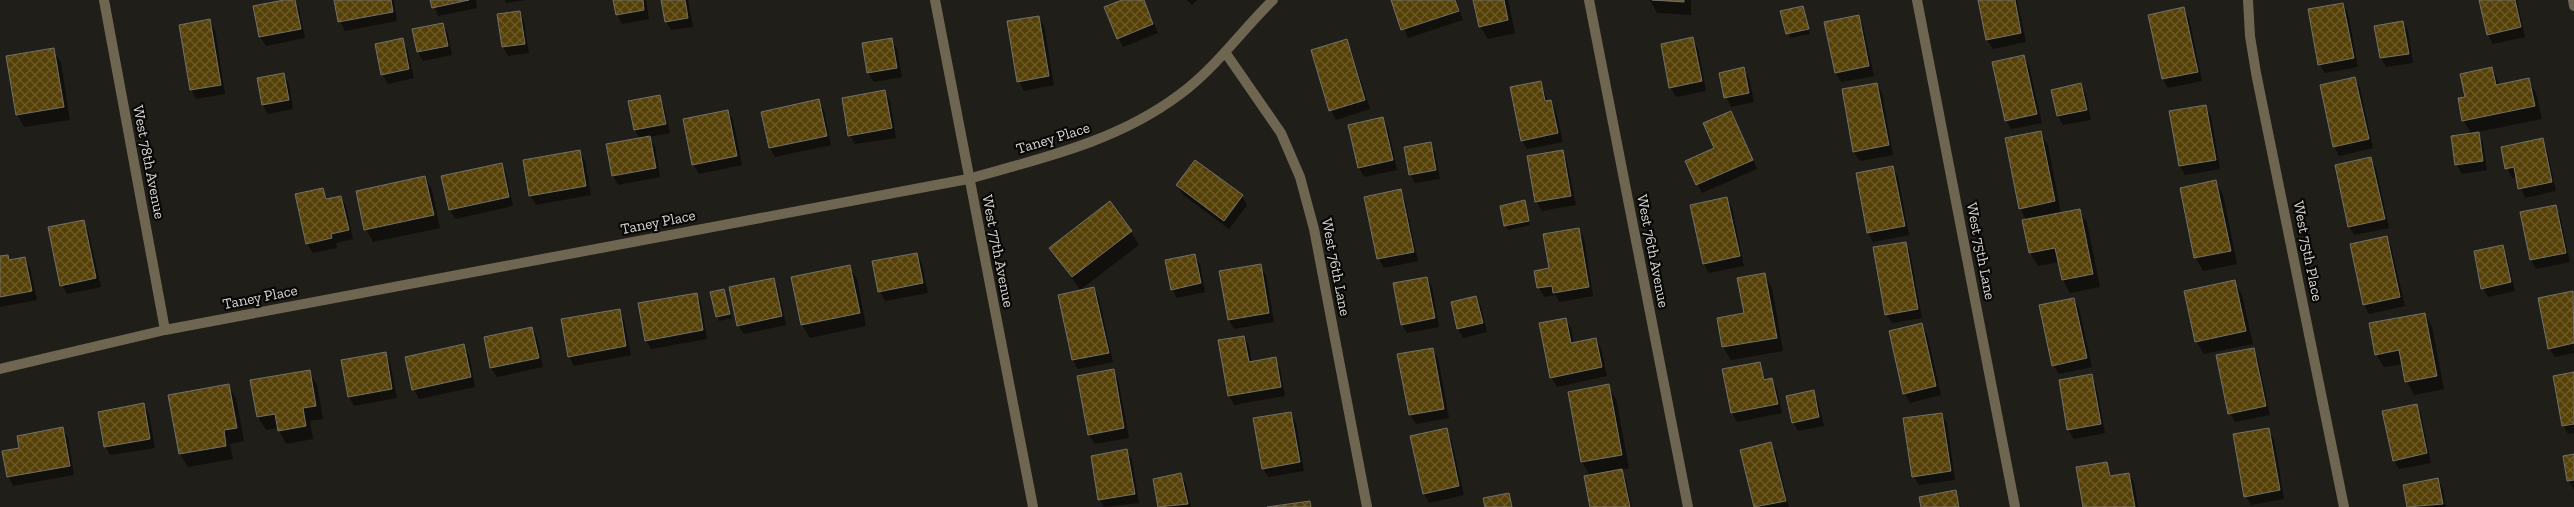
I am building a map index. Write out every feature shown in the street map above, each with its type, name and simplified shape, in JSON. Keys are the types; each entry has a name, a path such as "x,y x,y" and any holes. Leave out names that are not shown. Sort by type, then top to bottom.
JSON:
{"street":[{"name":"West 78th Avenue","path":"104,0 165,330"},
{"name":"West 77th Avenue","path":"935,0 968,179 1033,507"},
{"name":"Taney Place","path":"0,369 165,330 968,179 1088,145 1136,122 1180,95 1225,52 1272,0"},
{"name":"West 76th Avenue","path":"1589,0 1688,507"},
{"name":"West 75th Lane","path":"1917,0 2015,507"},
{"name":"West 75th Place","path":"2248,0 2250,36 2256,73 2344,507"},
{"path":"2573,0 2574,6"},
{"name":"West 76th Lane","path":"1225,52 1281,133 1300,177 1314,229 1367,507"}],"building":[{"path":"284,0 295,0 301,29 259,37 253,6"},
{"path":"334,0 391,0 393,12 338,22"},
{"path":"430,0 469,0 432,8"},
{"path":"613,0 643,0 644,10 616,15"},
{"path":"661,0 685,0 688,18 665,22"},
{"path":"1122,0 1144,0 1153,24 1117,39 1104,7"},
{"path":"1391,0 1455,0 1459,11 1401,30"},
{"path":"1473,0 1504,0 1508,20 1479,27"},
{"path":"1652,0 1684,0 1684,2"},
{"path":"1978,0 2015,0 2021,33 1986,40"},
{"path":"2479,0 2515,0 2521,27 2487,35"},
{"path":"2343,3 2354,58 2318,65 2308,9"},
{"path":"1803,6 1809,29 1786,34 1780,11"},
{"path":"2184,7 2198,72 2162,79 2148,15"},
{"path":"520,11 525,44 502,47 497,14"},
{"path":"1859,15 1869,66 1835,73 1824,22"},
{"path":"1039,16 1049,76 1017,82 1007,21"},
{"path":"210,19 221,85 190,90 179,25"},
{"path":"2403,21 2409,54 2380,58 2374,26"},
{"path":"443,23 448,46 417,52 412,29"},
{"path":"1693,37 1702,81 1669,88 1661,44"},
{"path":"403,38 409,69 381,75 375,44"},
{"path":"892,38 897,68 867,73 862,43"},
{"path":"1347,39 1365,100 1329,111 1311,50"},
{"path":"54,48 64,107 16,115 6,56"},
{"path":"2024,55 2037,114 2005,121 1992,62"},
{"path":"1744,67 1749,93 1724,98 1719,73"},
{"path":"2492,67 2496,85 2529,78 2535,106 2462,121 2458,98 2465,97 2460,74"},
{"path":"284,73 289,100 262,105 257,78"},
{"path":"2355,77 2369,139 2333,147 2320,85"},
{"path":"1541,81 1545,101 1551,100 1558,133 1521,141 1510,87"},
{"path":"1877,83 1889,145 1853,152 1842,89"},
{"path":"2081,83 2087,110 2057,116 2051,90"},
{"path":"885,90 892,128 848,136 842,98"},
{"path":"660,95 666,124 634,130 628,101"},
{"path":"819,99 827,136 769,148 761,112"},
{"path":"2206,105 2216,160 2179,166 2169,111"},
{"path":"728,110 737,156 692,165 683,119"},
{"path":"1731,111 1753,160 1696,185 1685,161 1714,148 1703,123"},
{"path":"1383,117 1393,160 1358,168 1348,125"},
{"path":"2041,131 2055,201 2019,209 2005,138"},
{"path":"2479,132 2483,161 2455,165 2451,136"},
{"path":"650,136 656,168 612,176 606,144"},
{"path":"2543,138 2552,182 2518,189 2514,167 2505,169 2501,147"},
{"path":"1431,142 1436,170 1409,175 1404,147"},
{"path":"580,150 586,186 529,196 523,160"},
{"path":"1563,150 1571,196 1535,202 1527,156"},
{"path":"2371,157 2385,219 2348,227 2335,165"},
{"path":"1195,160 1243,195 1224,221 1176,185"},
{"path":"502,163 509,197 449,210 441,176"},
{"path":"1893,166 1905,226 1867,233 1856,173"},
{"path":"425,176 434,215 364,230 356,191"},
{"path":"2216,180 2231,251 2194,258 2180,188"},
{"path":"323,188 326,199 341,196 349,230 331,234 332,238 306,244 295,194"},
{"path":"1401,189 1414,252 1377,259 1364,197"},
{"path":"1727,197 1740,256 1703,264 1690,205"},
{"path":"1525,200 1529,221 1504,226 1500,206"},
{"path":"1110,201 1132,231 1072,277 1049,248"},
{"path":"2556,205 2566,253 2530,260 2520,212"},
{"path":"2080,209 2093,274 2062,280 2055,248 2029,253 2022,220"},
{"path":"84,220 96,278 60,286 48,227"},
{"path":"1579,228 1589,287 1553,293 1552,286 1537,288 1534,271 1549,268 1543,234"},
{"path":"2387,236 2400,297 2363,305 2350,244"},
{"path":"1906,242 1918,309 1885,315 1873,247"},
{"path":"2503,245 2511,282 2481,289 2474,251"},
{"path":"917,253 923,283 878,292 872,261"},
{"path":"1195,254 1201,283 1171,290 1165,260"},
{"path":"8,255 9,260 25,257 32,291 0,297 0,256"},
{"path":"1261,264 1269,313 1228,320 1219,271"},
{"path":"850,265 860,313 801,325 791,277"},
{"path":"1765,273 1777,338 1722,347 1717,318 1744,313 1737,278"},
{"path":"1427,277 1435,318 1401,325 1393,283"},
{"path":"774,278 782,316 737,326 729,287"},
{"path":"2235,280 2246,331 2195,342 2184,291"},
{"path":"1094,287 1109,353 1072,360 1058,295"},
{"path":"724,289 730,314 716,317 710,292"},
{"path":"2573,291 2574,343 2548,349 2538,298"},
{"path":"697,293 703,330 645,341 638,303"},
{"path":"1476,296 1483,323 1457,329 1451,302"},
{"path":"2074,298 2087,358 2052,366 2039,305"},
{"path":"620,309 626,346 568,357 561,319"},
{"path":"2425,313 2437,376 2405,382 2399,350 2375,355 2369,323"},
{"path":"1566,318 1571,343 1596,338 1602,367 1550,378 1539,323"},
{"path":"1922,323 1936,386 1903,394 1889,331"},
{"path":"532,327 539,358 490,368 484,337"},
{"path":"1244,336 1249,362 1276,357 1281,387 1228,396 1218,340"},
{"path":"464,344 471,377 412,390 405,357"},
{"path":"1433,348 1444,409 1409,415 1397,354"},
{"path":"2254,348 2266,406 2228,414 2216,355"},
{"path":"386,352 392,389 348,397 341,360"},
{"path":"1760,362 1764,380 1772,378 1778,404 1731,413 1722,369"},
{"path":"1114,369 1124,428 1088,435 1077,376"},
{"path":"310,370 316,406 303,408 306,426 278,431 275,414 257,417 250,380"},
{"path":"2574,372 2574,424 2562,426 2553,376"},
{"path":"2092,374 2101,424 2067,430 2059,380"},
{"path":"229,384 237,428 224,430 226,446 179,454 168,395"},
{"path":"1609,384 1622,455 1581,462 1568,392"},
{"path":"1814,390 1819,417 1792,423 1786,396"},
{"path":"144,403 150,439 104,447 98,412"},
{"path":"2417,404 2427,453 2393,461 2382,411"},
{"path":"1291,412 1300,462 1262,469 1253,418"},
{"path":"1942,413 1951,471 1912,477 1903,418"},
{"path":"63,427 70,466 7,477 2,451 19,448 17,436"},
{"path":"1447,428 1459,486 1423,494 1410,436"},
{"path":"2269,428 2280,490 2244,497 2233,434"},
{"path":"1771,442 1786,501 1754,507 1740,450"},
{"path":"1127,449 1135,494 1098,500 1091,456"},
{"path":"2574,454 2574,480 2567,481 2563,456"},
{"path":"2107,462 2110,476 2129,473 2135,507 2083,507 2076,467"},
{"path":"1622,469 1630,507 1590,507 1584,476"},
{"path":"1181,473 1188,504 1158,507 1153,479"},
{"path":"2438,478 2443,504 2407,507 2403,485"},
{"path":"1956,490 1959,507 1921,507 1919,497"},
{"path":"1509,493 1512,507 1485,507 1483,498"},
{"path":"1310,501 1311,507 1267,507"}]}
